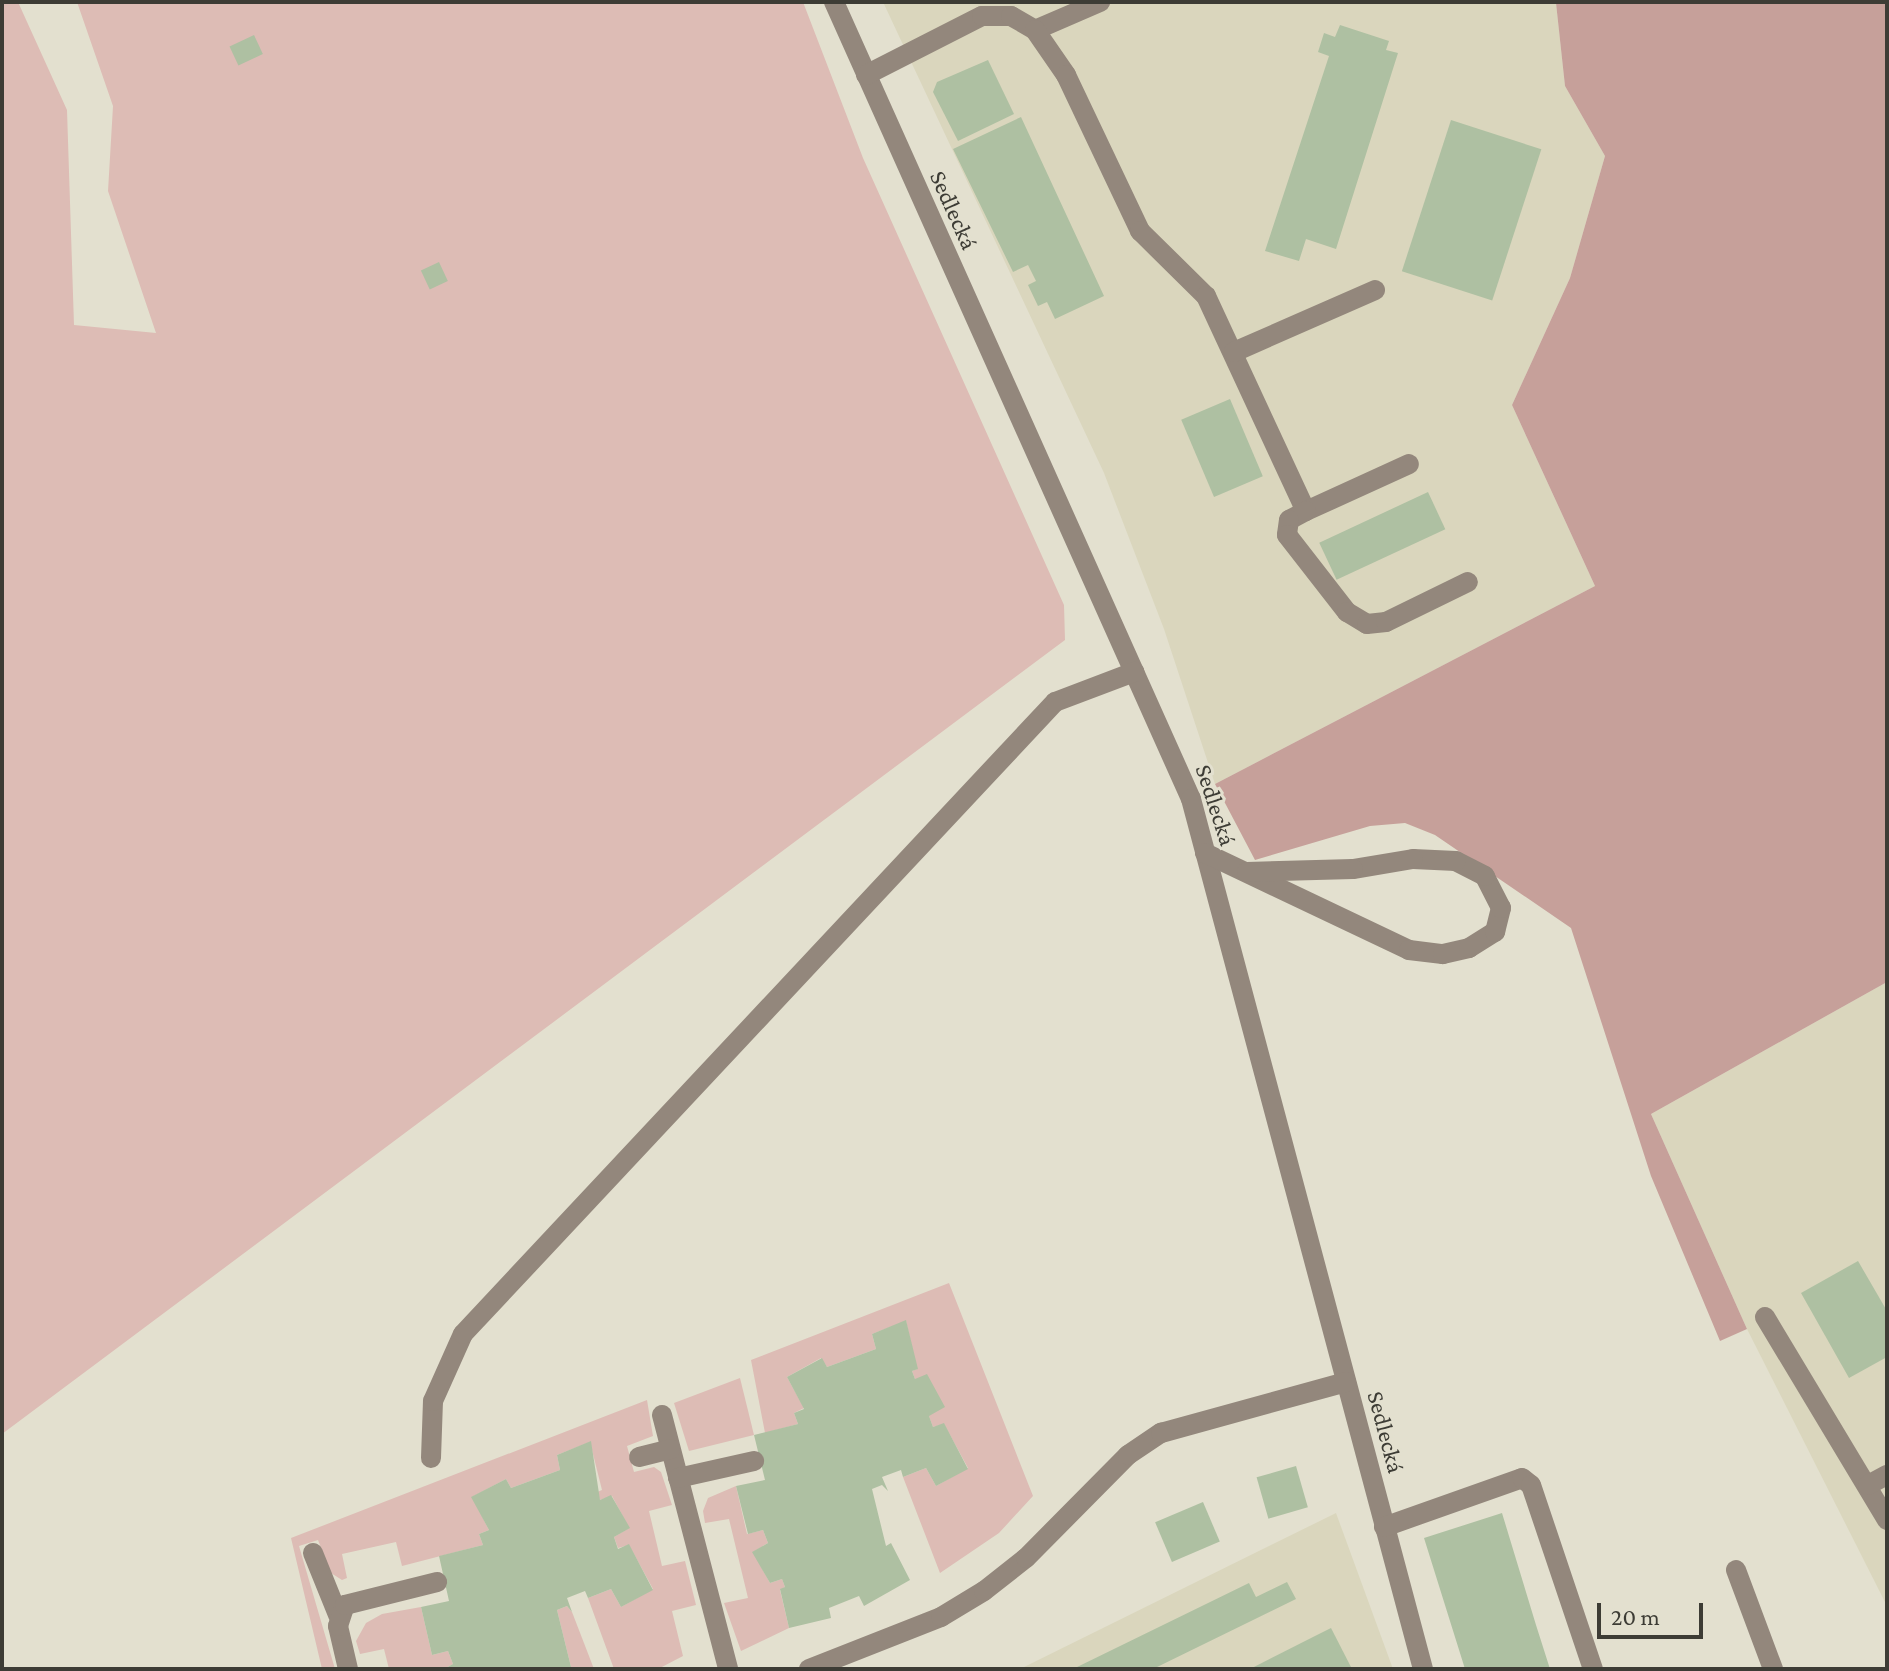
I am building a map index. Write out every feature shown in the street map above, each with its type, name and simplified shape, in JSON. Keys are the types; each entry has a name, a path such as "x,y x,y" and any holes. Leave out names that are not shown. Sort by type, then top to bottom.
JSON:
{"street":[{"name":"Sedlecká","path":"834,2 1191,799 1423,1669"},
{"path":"1035,30 1100,2"},
{"path":"866,75 978,9 1011,16 1035,30 1066,75 1140,231 1206,296 1306,511"},
{"path":"1234,352 1375,290"},
{"path":"1409,464 1289,520 1287,535 1347,612 1367,624 1386,622 1468,582"},
{"path":"431,1458 433,1401 463,1334 1055,702 1134,672"},
{"path":"1205,853 1409,950 1443,954 1469,948 1495,932 1501,908 1485,876 1456,861 1413,859 1353,869 1247,872"},
{"path":"1765,1317 1887,1520"},
{"path":"809,1669 941,1617 984,1591 1026,1558 1128,1455 1161,1433 1346,1382"},
{"path":"662,1415 728,1669"},
{"path":"639,1457 670,1449"},
{"path":"678,1478 754,1461"},
{"path":"1868,1485 1887,1475"},
{"path":"1384,1527 1522,1478 1531,1485 1593,1669"},
{"path":"313,1553 338,1615 348,1669"},
{"path":"1736,1570 1773,1669"},
{"path":"338,1615 358,1600 437,1582"}],"shaded area":[{"path":"2,2 18,2 67,110 74,325 156,333 108,191 113,106 77,2 803,2 863,158 1064,605 1065,640 2,1434"},
{"path":"883,2 1556,3 1565,86 1605,156 1570,278 1512,405 1595,586 1215,784 1164,629 1104,473"},
{"path":"1551,2 1887,2 1887,982 1651,1114 1747,1329 1720,1341 1651,1176 1571,928 1435,835 1405,823 1370,826 1255,860 1215,784 1595,586 1512,405 1570,278 1605,156 1565,86 1556,3"},
{"path":"1887,982 1887,1606 1747,1329 1651,1114"},
{"path":"949,1283 1033,1496 999,1533 940,1573 903,1477 926,1468 936,1486 968,1468 944,1424 933,1427 912,1371 917,1369 906,1321 872,1334 876,1349 827,1367 821,1358 787,1377 804,1408 794,1413 798,1424 765,1433 751,1360"},
{"path":"740,1378 754,1435 689,1451 674,1403"},
{"path":"647,1400 653,1436 627,1446 634,1472 654,1467 661,1472 672,1505 649,1511 662,1566 685,1561 696,1605 672,1611 683,1656 658,1669 614,1669 588,1598 611,1589 621,1607 653,1589 629,1545 618,1548 614,1537 629,1528 612,1496 600,1500 597,1492 602,1490 590,1442 557,1455 560,1470 511,1488 506,1479 472,1497 489,1530 479,1534 483,1545 402,1566 396,1542 342,1554 347,1578 342,1580 331,1573 318,1540 299,1546 335,1669 322,1669 291,1538"},
{"path":"736,1486 747,1534 763,1530 768,1543 753,1552 770,1583 782,1579 785,1587 780,1590 789,1628 741,1651 724,1603 748,1598 729,1519 705,1523 703,1511 708,1498"},
{"path":"1336,1513 1393,1669 1020,1669"},
{"path":"567,1606 594,1669 571,1667 557,1610"},
{"path":"421,1607 432,1655 448,1651 453,1664 444,1669 389,1669 384,1649 360,1654 356,1641 366,1623 382,1614"}],"building":[{"path":"1340,25 1389,41 1386,50 1398,53 1336,249 1306,239 1299,261 1265,251 1329,56 1318,52 1324,33 1335,37"},
{"path":"254,35 263,54 238,65 230,46"},
{"path":"988,60 1014,114 958,141 933,92 937,82"},
{"path":"1021,117 1104,296 1055,319 1047,302 1038,306 1028,285 1036,281 1028,265 1013,272 953,149"},
{"path":"1451,120 1541,149 1492,301 1402,271"},
{"path":"439,262 448,281 430,289 421,270"},
{"path":"1230,399 1263,476 1214,497 1181,420"},
{"path":"1428,492 1445,529 1337,580 1319,543"},
{"path":"1858,1261 1887,1311 1887,1357 1849,1378 1801,1293"},
{"path":"906,1320 918,1369 912,1371 915,1379 927,1374 945,1407 929,1416 933,1427 944,1423 968,1469 936,1486 926,1468 903,1477 901,1470 882,1477 888,1491 882,1485 872,1489 886,1546 891,1543 910,1580 864,1606 859,1596 829,1608 831,1618 789,1628 780,1589 785,1587 782,1579 770,1583 752,1552 768,1543 763,1530 748,1534 736,1486 765,1480 754,1435 798,1424 794,1413 804,1409 787,1377 822,1358 827,1367 876,1349 872,1334"},
{"path":"591,1441 600,1500 611,1495 630,1528 614,1537 618,1549 629,1544 653,1590 621,1607 611,1589 588,1598 585,1591 567,1598 572,1612 567,1606 557,1610 571,1667 578,1669 444,1669 453,1664 448,1651 432,1655 421,1607 449,1601 439,1556 483,1545 479,1534 489,1530 471,1497 506,1479 511,1488 560,1470 557,1455"},
{"path":"1296,1466 1308,1507 1268,1519 1257,1477"},
{"path":"1203,1502 1220,1542 1172,1562 1155,1522"},
{"path":"1502,1513 1550,1669 1465,1669 1424,1538"},
{"path":"1287,1582 1296,1599 1153,1669 1073,1669 1249,1583 1256,1597"},
{"path":"1331,1628 1352,1669 1250,1669 1315,1636"}]}
